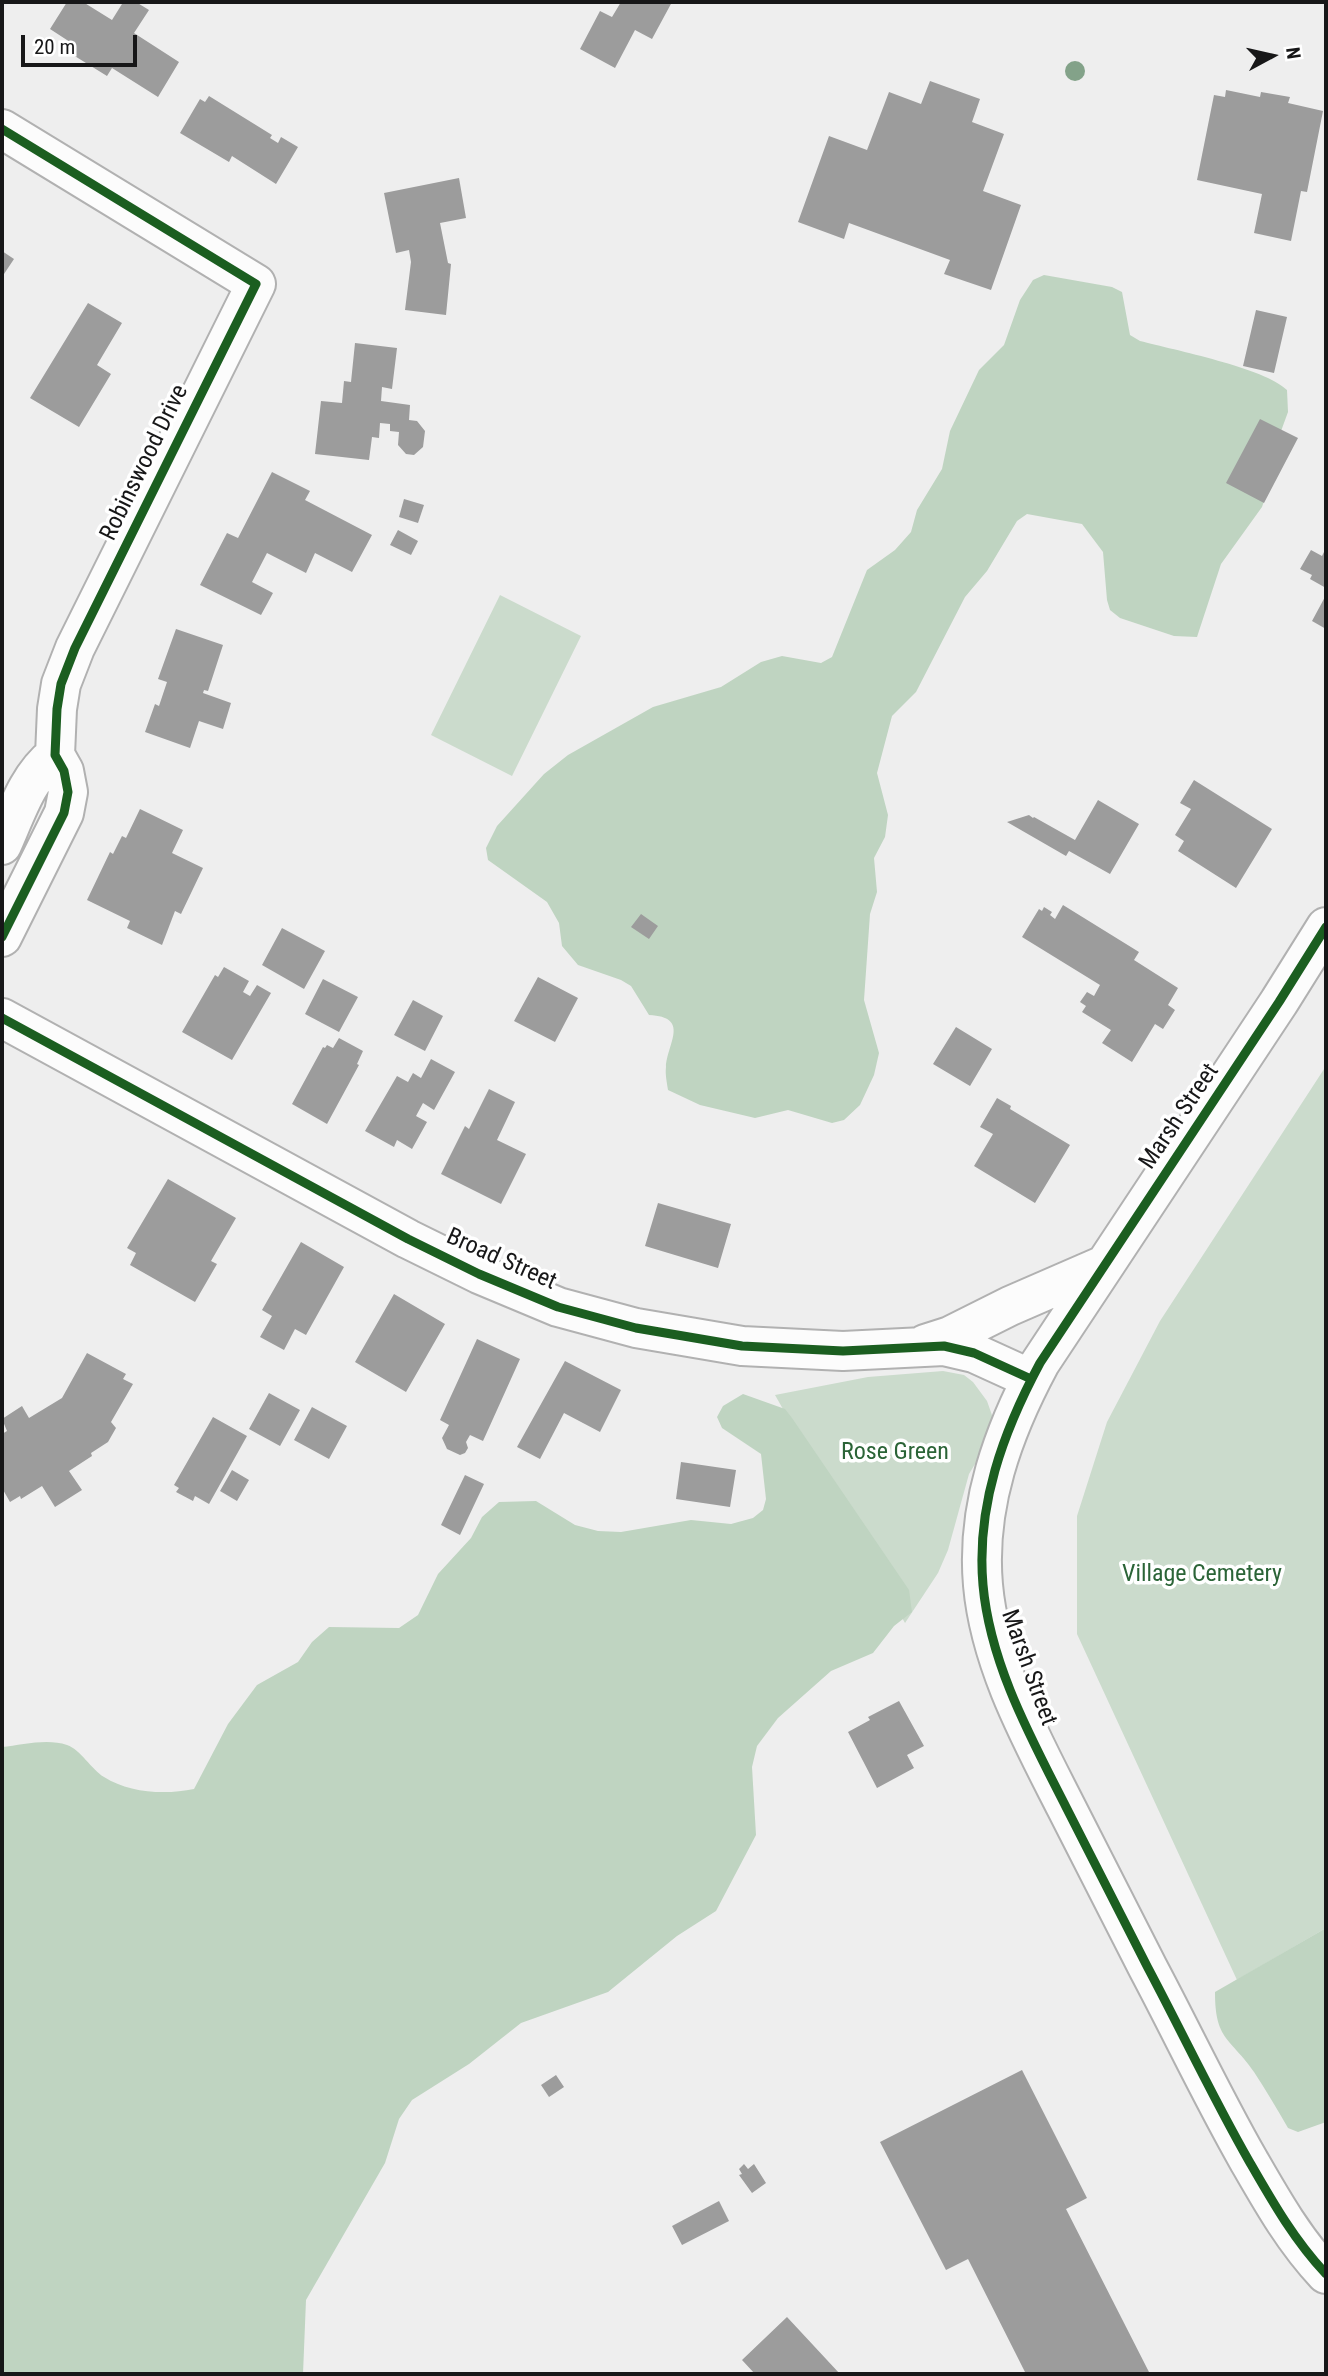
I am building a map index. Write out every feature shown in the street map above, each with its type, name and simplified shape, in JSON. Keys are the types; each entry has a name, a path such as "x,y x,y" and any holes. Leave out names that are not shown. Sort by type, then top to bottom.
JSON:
{"street":[{"name":"Robinswood Drive","path":"2,130 256,284 75,648 61,684 57,709 55,755 64,771 68,792 64,813 2,937"},
{"path":"2,845 32,780 40,767 55,755"},
{"name":"Marsh Street","path":"1326,927 1209,1108 1102,1266 1031,1379 1013,1416 994,1468 983,1526 983,1586 986,1611 1016,1703 1053,1782 1234,2135 1276,2209 1309,2256 1326,2274"},
{"name":"Broad Street","path":"2,1018 408,1238 479,1274 558,1307 636,1328 742,1346 843,1351 944,1346 974,1353 1031,1379"},
{"path":"909,1347 950,1336 1010,1306 1102,1266"}],"green space":[{"path":"1044,275 1112,287 1122,292 1130,335 1140,341 1240,367 1260,374 1287,390 1288,412 1273,453 1273,475 1262,507 1221,564 1197,637 1174,636 1120,618 1110,610 1103,552 1082,524 1027,514 1017,521 987,571 965,597 916,692 892,716 877,773 888,815 885,837 874,858 877,892 870,914 864,1000 879,1053 874,1075 860,1105 844,1120 832,1123 788,1110 755,1118 700,1105 668,1090 666,1067 674,1033 670,1021 649,1015 631,986 578,965 562,946 559,923 547,902 488,860 486,848 497,826 544,774 568,755 653,707 721,687 761,662 782,656 821,663 832,657 867,570 895,550 911,532 917,510 942,469 950,431 979,370 1004,345 1020,300 1033,280"},
{"path":"500,595 581,636 512,776 431,735"},
{"name":"Village Cemetery","path":"1326,1066 1326,1928 1237,1980 1077,1634 1077,1516 1107,1422 1160,1321"},
{"name":"Rose Green","path":"943,1371 964,1375 973,1382 987,1401 993,1418 987,1444 969,1474 948,1550 938,1573 905,1623 775,1395 868,1377"},
{"path":"743,1394 785,1409 792,1418 909,1590 912,1612 894,1626 873,1653 831,1671 778,1718 757,1746 752,1767 756,1835 716,1911 677,1936 608,1992 521,2023 469,2064 412,2100 399,2119 385,2163 306,2300 303,2374 2,2374 2,1747 43,1742 59,1743 77,1751 104,1777 125,1786 159,1792 194,1789 228,1724 257,1685 298,1662 312,1642 329,1627 399,1628 418,1615 438,1574 471,1538 482,1517 499,1502 536,1501 575,1525 598,1531 621,1532 691,1520 731,1524 753,1518 763,1510 766,1499 761,1454 722,1428 717,1417 723,1406"},
{"path":"1326,1928 1326,2122 1298,2132 1288,2128 1254,2072 1221,2030 1215,1992"}],"building":[{"path":"67,2 83,2 112,20 122,4 119,2 136,2 149,10 134,33 179,62 158,97 112,68 107,76 65,50 70,42 50,29"},
{"path":"621,2 672,2 652,39 635,30 615,68 580,49 600,11 612,17"},
{"path":"930,81 980,99 972,122 1004,134 983,191 1021,205 991,290 944,274 950,260 849,223 844,239 798,222 829,136 867,150 889,92 921,104"},
{"path":"1226,90 1260,97 1261,92 1290,97 1288,103 1323,111 1307,192 1301,191 1291,241 1254,233 1262,194 1197,180 1214,95 1225,97"},
{"path":"209,96 272,135 270,138 278,143 281,137 298,147 276,184 232,156 229,162 180,133 200,99 205,102"},
{"path":"459,178 466,218 440,223 448,263 451,264 446,315 405,310 411,262 409,250 396,253 384,193"},
{"path":"2,251 14,259 2,277"},
{"path":"88,303 122,323 97,365 111,374 79,427 30,398"},
{"path":"1256,310 1287,317 1274,373 1243,366"},
{"path":"355,343 397,348 392,389 382,387 381,401 410,405 409,420 417,421 425,431 423,447 414,455 406,454 398,445 399,432 390,431 390,424 380,423 379,438 372,437 369,460 315,454 321,401 342,403 344,381 351,382"},
{"path":"1260,419 1298,438 1264,503 1226,483"},
{"path":"272,472 310,491 305,500 372,535 352,572 315,553 306,573 267,553 252,582 273,593 261,615 200,585 227,533 238,538"},
{"path":"404,499 424,505 418,523 399,517"},
{"path":"398,530 418,541 411,555 390,545"},
{"path":"1326,548 1326,588 1310,579 1312,575 1300,569 1311,550 1322,556"},
{"path":"1326,595 1326,629 1312,621"},
{"path":"176,629 223,645 208,691 204,690 203,693 231,703 223,729 199,721 190,748 145,732 155,704 159,706 167,682 158,679"},
{"path":"1194,780 1272,829 1236,888 1178,851 1184,841 1175,835 1191,809 1180,803"},
{"path":"1098,800 1139,824 1110,874 1069,851 1066,856 1007,822 1029,815 1075,840"},
{"path":"140,809 183,830 172,853 203,868 181,914 175,911 162,945 127,928 130,921 87,900 110,852 113,854 122,836 126,838"},
{"path":"1063,905 1139,952 1134,960 1178,988 1168,1005 1175,1010 1163,1029 1155,1024 1132,1062 1102,1043 1111,1030 1082,1012 1086,1006 1080,1002 1087,992 1094,996 1100,985 1022,937 1039,909 1042,911 1044,907 1052,912 1050,915 1055,919"},
{"path":"641,914 658,926 649,939 631,927"},
{"path":"282,928 325,951 304,989 262,965"},
{"path":"224,967 249,981 243,992 250,996 257,985 271,993 232,1060 182,1032 215,975 218,977"},
{"path":"538,977 578,998 555,1042 514,1021"},
{"path":"323,979 358,997 339,1032 305,1014"},
{"path":"413,1000 443,1016 425,1051 394,1035"},
{"path":"956,1027 992,1049 970,1086 933,1064"},
{"path":"339,1038 363,1051 357,1064 359,1065 327,1124 292,1104 323,1047 327,1045 333,1048"},
{"path":"431,1059 455,1072 434,1110 423,1103 416,1116 427,1122 412,1149 397,1140 394,1147 365,1131 397,1076 408,1082 413,1073 421,1078"},
{"path":"489,1089 515,1102 497,1140 526,1154 501,1204 441,1174 465,1126 469,1129"},
{"path":"997,1098 1011,1106 1010,1109 1070,1145 1035,1203 974,1166 993,1134 980,1127"},
{"path":"168,1179 236,1218 211,1261 217,1264 195,1302 130,1265 136,1253 127,1248"},
{"path":"658,1203 731,1224 718,1268 645,1246"},
{"path":"301,1242 344,1267 306,1335 295,1329 284,1350 260,1337 272,1316 262,1310"},
{"path":"394,1294 445,1324 406,1392 355,1362"},
{"path":"477,1339 520,1359 483,1441 470,1435 466,1442 468,1448 460,1455 447,1449 442,1438 449,1425 440,1420"},
{"path":"87,1353 126,1374 123,1379 133,1384 111,1422 116,1428 108,1442 69,1471 82,1490 55,1507 42,1486 21,1499 20,1496 10,1502 2,1488 2,1434 7,1431 2,1419 22,1406 29,1418 62,1398"},
{"path":"565,1361 621,1390 600,1432 564,1413 540,1459 517,1447"},
{"path":"269,1393 300,1410 280,1446 249,1429"},
{"path":"312,1407 347,1426 329,1459 294,1440"},
{"path":"213,1417 247,1436 209,1504 195,1496 193,1501 176,1492 179,1488 174,1485"},
{"path":"681,1462 736,1470 730,1507 676,1499"},
{"path":"232,1470 249,1480 237,1501 220,1491"},
{"path":"465,1475 484,1484 460,1535 441,1525"},
{"path":"899,1701 924,1746 907,1755 914,1768 877,1788 848,1732 870,1720 868,1717"},
{"path":"1022,2070 1087,2198 1066,2209 1150,2374 1026,2374 968,2259 946,2270 880,2142"},
{"path":"556,2075 564,2087 549,2097 541,2085"},
{"path":"744,2164 748,2169 754,2164 766,2183 752,2193 739,2175 742,2174 739,2169"},
{"path":"719,2201 729,2221 682,2245 672,2226"},
{"path":"787,2317 840,2374 755,2374 742,2360"}],"cycle path":[{"path":"2,129 256,284 75,648 61,684 57,709 55,755 64,771 68,792 64,813 2,937"},
{"path":"1326,927 1040,1363 1014,1416 995,1470 988,1498 982,1556 983,1585 994,1643 1026,1727 1236,2137 1284,2220 1326,2274"},
{"path":"2,1018 408,1239 479,1274 558,1307 636,1328 742,1346 843,1351 944,1346 974,1353 1031,1379"}]}
